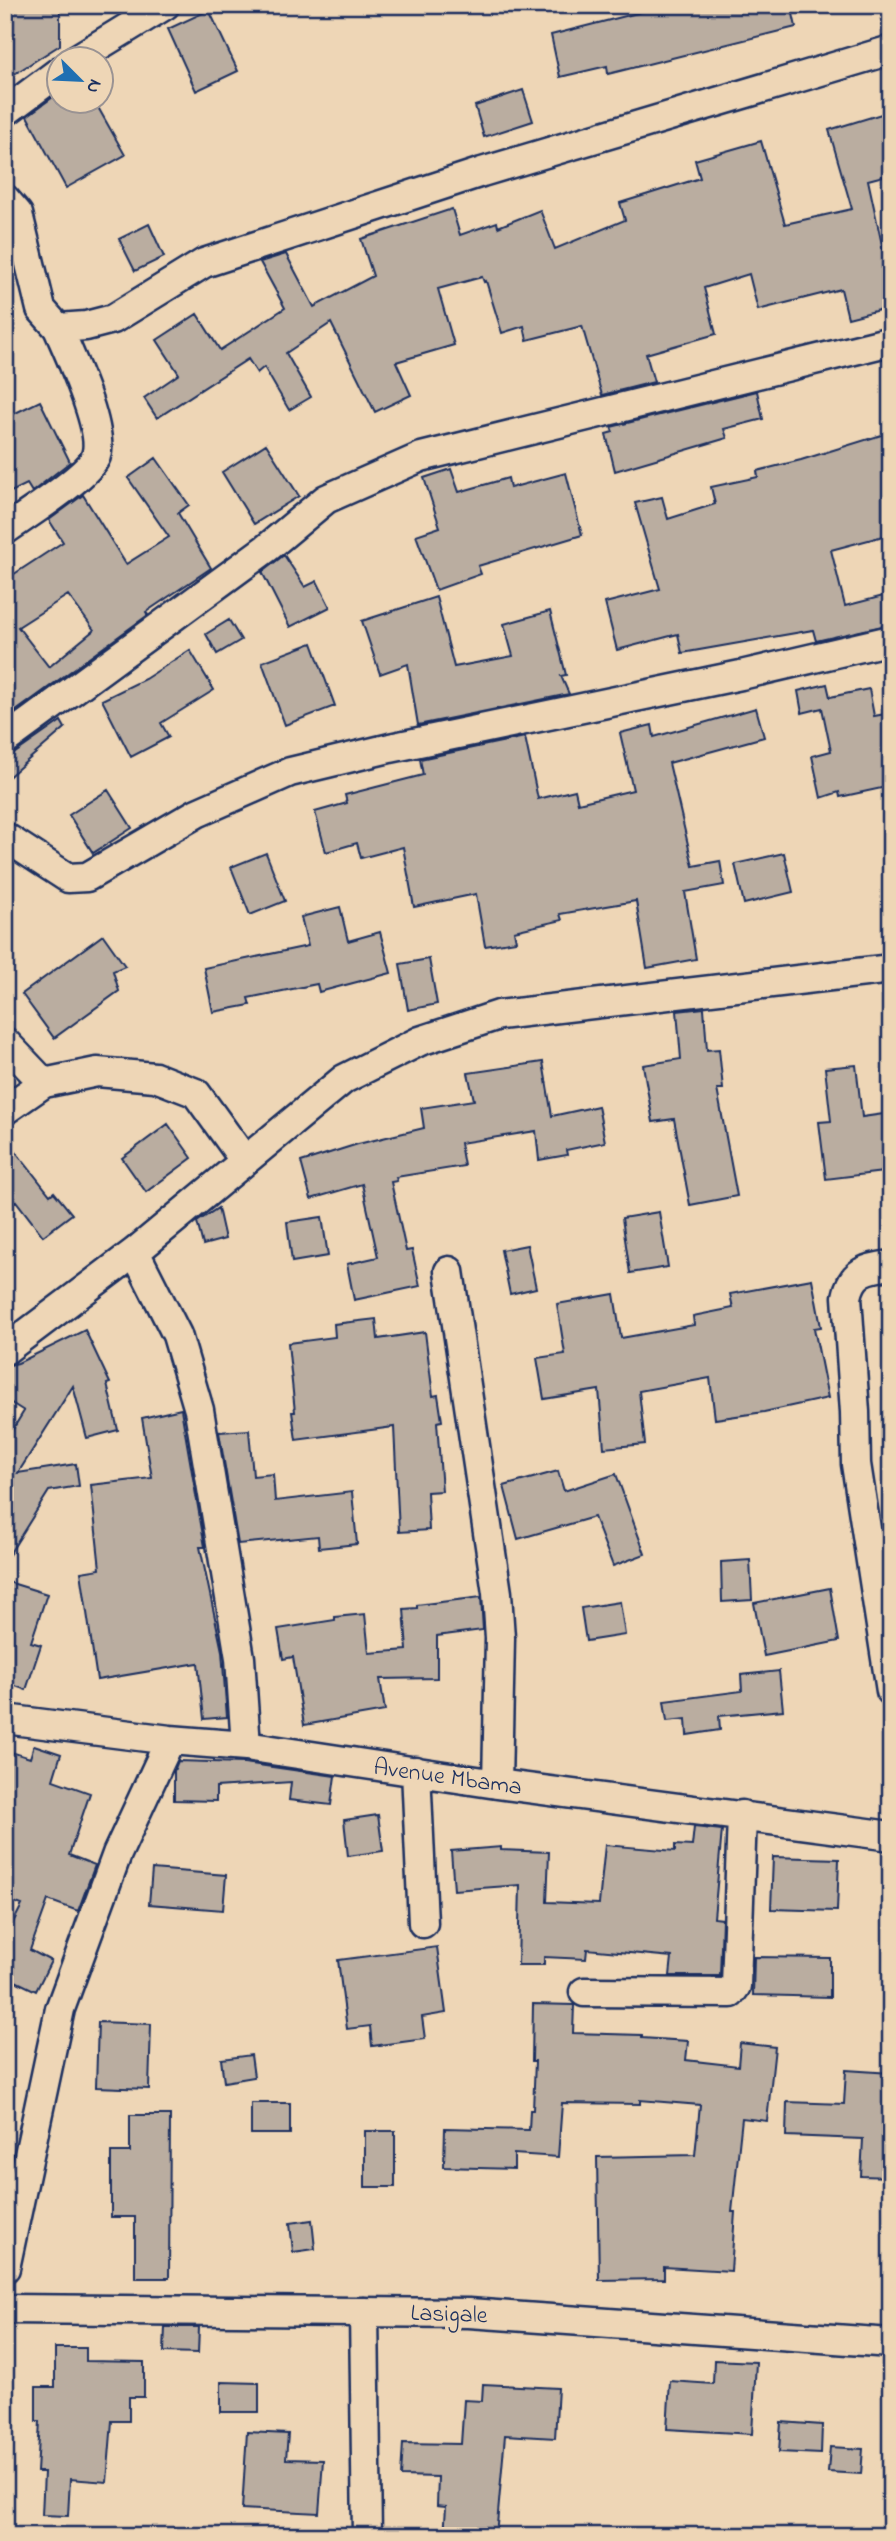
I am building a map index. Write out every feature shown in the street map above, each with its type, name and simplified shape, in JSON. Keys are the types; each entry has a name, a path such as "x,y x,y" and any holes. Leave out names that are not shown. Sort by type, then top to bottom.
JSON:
{"street":[{"path":"98,46 165,5"},
{"path":"58,328 86,326 113,319 204,263 482,172 891,50"},
{"path":"5,112 46,81"},
{"path":"5,199 18,214 41,309 58,328 84,390 97,436 96,455 85,472 5,530"},
{"path":"5,740 267,548 326,499 421,457 891,341"},
{"path":"5,837 68,878 87,877 197,813 290,772 891,640"},
{"path":"5,1350 135,1252 344,1080 420,1041 499,1014 891,969"},
{"path":"5,1042 44,1083"},
{"path":"5,1110 44,1083 97,1072 155,1077 196,1094 245,1161"},
{"path":"135,1252 177,1335 199,1410 240,1658 246,1746"},
{"path":"891,1265 866,1269 849,1285 847,1297 856,1464 891,1691"},
{"path":"449,1270 497,1593 500,1638 497,1784"},
{"name":"Avenue Mbama","path":"5,1719 170,1740 246,1746 497,1784 891,1836"},
{"path":"5,2268 60,2009 117,1854 170,1740"},
{"path":"416,1771 423,1923"},
{"path":"584,1992 731,1993 736,1986 742,1815"},
{"name":"Lasigale","path":"5,2309 469,2312 891,2343"},
{"path":"365,2312 367,2536"}],"building":[{"path":"5,5 60,5 60,45 46,46 46,54 5,80"},
{"path":"656,5 791,5 796,27 608,74 607,66 560,77 551,35 657,8"},
{"path":"209,10 238,71 196,91 168,29"},
{"path":"523,90 533,121 484,137 475,106"},
{"path":"46,102 46,116 103,116 125,155 66,188 27,116"},
{"path":"891,111 891,174 868,180 884,254 891,253 891,307 848,318 841,289 758,310 749,274 704,288 716,334 646,354 654,382 602,395 582,326 527,340 524,326 502,333 486,281 484,282 482,277 438,289 454,345 396,362 411,395 375,412 331,323 286,353 311,397 289,410 264,367 257,373 248,359 157,418 144,398 179,374 157,340 197,314 220,350 285,308 260,262 286,254 314,307 373,276 361,239 452,209 460,235 497,222 498,227 540,210 555,249 625,220 620,203 700,178 695,160 761,141 785,224 852,209 829,130"},
{"path":"149,224 164,257 135,271 119,239"},
{"path":"757,391 763,419 724,429 727,438 615,471 606,434 613,432 611,427"},
{"path":"40,401 70,462 32,492 27,484 5,495 5,418"},
{"path":"891,432 891,534 831,550 845,606 891,594 891,624 816,641 813,630 682,653 678,634 617,650 605,603 660,589 635,503 662,497 668,519 715,504 711,487 758,477 757,471"},
{"path":"266,444 299,496 254,524 222,472"},
{"path":"156,458 189,505 178,513 211,568 146,612 148,615 5,719 5,580 63,542 49,520 83,495 126,564 169,537 128,478","holes":["68,595 94,630 49,667 18,627"]},
{"path":"451,469 459,492 508,478 510,488 566,473 582,535 478,566 481,574 436,590 416,535 440,527 424,478"},
{"path":"284,555 305,587 317,581 330,607 290,627 262,572"},
{"path":"436,597 454,667 513,656 504,624 550,611 566,675 561,676 569,694 418,725 408,664 380,674 362,621"},
{"path":"229,620 241,640 217,654 206,634"},
{"path":"312,643 335,706 285,725 262,662"},
{"path":"190,650 214,690 161,723 169,737 131,757 102,700 145,679"},
{"path":"827,684 830,697 869,689 874,716 891,713 891,786 840,797 839,792 821,798 812,756 831,751 822,708 802,713 798,691"},
{"path":"756,708 764,737 669,763 693,866 720,861 724,885 685,892 696,959 647,968 636,901 560,914 562,920 514,931 516,941 485,946 476,894 414,907 403,847 361,858 357,843 326,852 315,812 347,803 345,795 423,775 420,759 525,737 538,799 575,790 578,803 633,790 620,733 652,725 654,737"},
{"path":"61,721 65,728 5,780 5,756 15,753"},
{"path":"108,790 132,828 93,853 69,815"},
{"path":"266,853 285,901 250,915 231,867"},
{"path":"784,853 793,892 744,904 735,864"},
{"path":"340,907 348,941 380,932 391,973 319,992 317,984 248,998 250,1005 213,1012 204,968 308,946 301,917"},
{"path":"103,935 125,966 113,971 119,991 54,1038 22,994"},
{"path":"429,959 437,1004 408,1010 400,964"},
{"path":"704,1008 707,1050 719,1049 723,1089 717,1089 737,1196 690,1205 674,1119 653,1122 643,1065 681,1059 677,1011"},
{"path":"543,1062 552,1116 598,1106 605,1142 566,1150 567,1155 539,1160 536,1131 460,1143 464,1166 396,1177 397,1181 391,1182 406,1251 412,1250 420,1286 354,1300 347,1264 378,1257 362,1184 311,1199 301,1162 358,1144 424,1128 421,1108 474,1100 468,1073"},
{"path":"856,1065 862,1117 891,1113 891,1171 826,1179 819,1122 831,1121 825,1068"},
{"path":"168,1124 192,1158 146,1192 122,1158"},
{"path":"5,1138 50,1195 54,1192 72,1214 43,1236 16,1201 5,1210"},
{"path":"218,1208 225,1239 203,1245 197,1222"},
{"path":"659,1212 668,1267 630,1273 622,1218"},
{"path":"322,1217 328,1256 292,1262 287,1222"},
{"path":"527,1245 536,1288 510,1294 501,1250"},
{"path":"812,1279 821,1327 814,1328 828,1398 715,1419 710,1378 639,1391 645,1444 604,1448 599,1390 544,1399 537,1358 565,1354 557,1304 614,1294 621,1338 694,1325 693,1316 733,1308 730,1294"},
{"path":"376,1319 378,1339 425,1332 433,1396 438,1395 442,1421 437,1422 442,1491 427,1492 429,1530 399,1532 394,1427 296,1440 288,1343 335,1337 334,1324"},
{"path":"85,1330 110,1383 107,1384 118,1430 87,1438 73,1386 18,1473 76,1464 79,1486 49,1491 5,1561 5,1442 24,1411 5,1399 5,1366 18,1363"},
{"path":"181,1409 205,1547 200,1547 222,1651 227,1717 204,1719 198,1663 97,1680 81,1572 100,1569 91,1485 152,1478 142,1418"},
{"path":"249,1430 253,1476 273,1474 275,1501 352,1492 357,1544 319,1548 318,1536 238,1544 219,1432"},
{"path":"558,1471 564,1491 616,1474 645,1554 613,1566 594,1517 518,1539 504,1486"},
{"path":"750,1560 752,1600 722,1602 721,1562"},
{"path":"5,1581 47,1594 31,1642 41,1645 26,1690 5,1682 5,1646 12,1625 5,1623"},
{"path":"830,1588 839,1641 764,1656 754,1603"},
{"path":"481,1597 483,1630 437,1636 437,1678 380,1679 385,1711 304,1725 293,1657 283,1659 278,1629 335,1620 335,1617 365,1614 369,1653 407,1650 404,1609"},
{"path":"620,1602 625,1635 586,1641 581,1608"},
{"path":"779,1671 783,1710 719,1716 720,1730 687,1735 686,1719 667,1721 664,1701 742,1691 741,1675"},
{"path":"34,1745 61,1754 53,1780 90,1793 69,1855 95,1865 78,1911 48,1900 30,1950 51,1961 36,1991 5,1976 5,1938 22,1905 5,1899 5,1750 30,1758"},
{"path":"178,1761 244,1763 335,1776 331,1805 289,1800 291,1782 216,1787 216,1801 174,1800 174,1771"},
{"path":"378,1815 383,1851 348,1856 344,1820"},
{"path":"694,1827 722,1830 714,1918 722,1919 720,1976 670,1976 672,1957 587,1949 586,1959 544,1957 544,1965 518,1965 520,1885 454,1890 451,1851 501,1847 501,1850 549,1852 547,1902 599,1904 605,1845 675,1851 675,1845 692,1846"},
{"path":"773,1857 839,1859 837,1911 771,1909"},
{"path":"152,1869 226,1875 223,1910 149,1904"},
{"path":"437,1947 446,2013 422,2017 425,2039 372,2046 370,2026 347,2029 338,1960"},
{"path":"754,1957 830,1958 830,1997 753,1995"},
{"path":"533,2004 574,2005 573,2033 642,2035 642,2038 688,2041 686,2060 738,2066 740,2043 775,2047 767,2121 742,2118 732,2212 735,2212 731,2271 664,2267 664,2279 599,2280 597,2157 695,2155 700,2105 640,2100 640,2104 562,2103 558,2157 514,2154 514,2169 444,2167 445,2128 529,2130 530,2110 533,2110 535,2061 532,2061"},
{"path":"98,2022 151,2024 149,2089 96,2087"},
{"path":"251,2055 254,2077 224,2082 221,2059"},
{"path":"846,2070 891,2073 891,2177 861,2176 863,2139 786,2136 787,2102 844,2104"},
{"path":"251,2103 290,2103 290,2134 251,2134"},
{"path":"130,2115 170,2115 169,2278 135,2278 135,2217 111,2217 111,2152 130,2152"},
{"path":"365,2131 395,2131 395,2187 365,2187"},
{"path":"312,2220 315,2249 293,2252 290,2223"},
{"path":"165,2327 199,2327 198,2353 164,2352"},
{"path":"55,2348 86,2348 86,2361 144,2362 144,2397 129,2397 129,2421 112,2421 107,2482 70,2479 68,2516 42,2515 44,2472 37,2472 40,2421 36,2421 36,2387 55,2387"},
{"path":"714,2360 756,2362 752,2434 667,2429 670,2381 713,2384"},
{"path":"221,2382 259,2383 259,2412 221,2412"},
{"path":"483,2384 558,2388 555,2438 505,2435 496,2536 444,2536 446,2507 437,2506 438,2477 401,2476 403,2443 461,2444 464,2400 482,2401"},
{"path":"781,2422 822,2425 821,2454 779,2452"},
{"path":"247,2432 288,2434 286,2459 323,2460 319,2513 242,2509"},
{"path":"830,2447 863,2449 861,2474 828,2472"}]}
